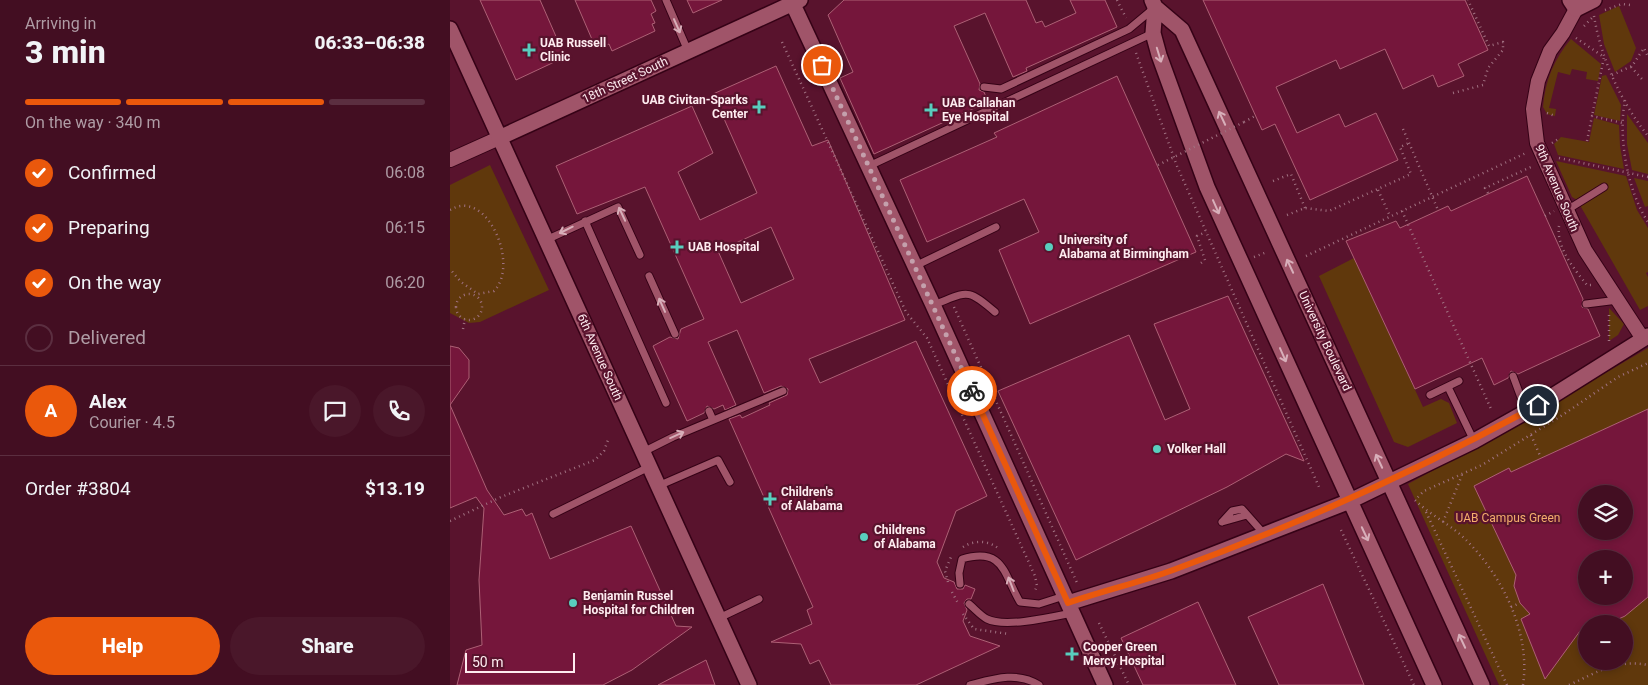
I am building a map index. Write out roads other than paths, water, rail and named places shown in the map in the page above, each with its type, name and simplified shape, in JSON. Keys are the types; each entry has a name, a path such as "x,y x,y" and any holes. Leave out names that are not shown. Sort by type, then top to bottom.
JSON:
{"main road":[{"path":"1573,4 1594,0"},
{"name":"18th Street South","path":"499,138 795,1"},
{"path":"795,1 1105,685"},
{"path":"1153,3 1153,33 1159,55 1207,187 1434,685"},
{"name":"University Boulevard","path":"1153,3 1182,30 1482,685"},
{"name":"6th Avenue South","path":"450,29 749,685"},
{"path":"1068,604 1171,571 1350,501 1474,441 1526,412 1646,338"}],"street":[{"name":"9th Avenue South","path":"1573,4 1543,65 1533,109 1537,143 1585,250 1646,338"},
{"name":"18th Street South","path":"450,160 499,138"}],"lane":[{"path":"666,0 688,51"},
{"path":"984,87 1002,89 1129,29 1153,3"},
{"path":"869,166 1153,33"},
{"path":"1566,210 1604,187"},
{"path":"546,240 618,206 640,255"},
{"path":"585,221 666,403"},
{"path":"915,266 996,227"},
{"path":"649,276 675,334"},
{"path":"933,305 964,292 975,295 995,312"},
{"path":"1586,304 1618,300"},
{"path":"1513,376 1526,412"},
{"path":"1430,395 1459,381"},
{"path":"1448,386 1474,441"},
{"path":"642,452 783,391"},
{"path":"709,411 713,420"},
{"path":"658,486 718,460 730,482"},
{"path":"552,514 649,467"},
{"path":"1247,515 1265,535"},
{"path":"960,584 959,573 962,558 988,555 998,561 1007,572 1020,602 1068,604"},
{"path":"719,619 759,599"},
{"path":"970,604 986,619 998,623 1038,621 1068,604"},
{"path":"970,685 999,677 1028,678 1039,685"}],"place":[{"name":"UAB Russell Clinic","path":"529,50"},
{"name":"UAB Civitan-Sparks Center","path":"759,107"},
{"name":"UAB Callahan Eye Hospital","path":"931,110"},
{"name":"UAB Hospital","path":"677,247"},
{"name":"University of Alabama at Birmingham","path":"1049,247"},
{"name":"Volker Hall","path":"1157,449"},
{"name":"Children's of Alabama","path":"770,499"},
{"name":"Childrens of Alabama","path":"864,537"},
{"name":"Benjamin Russel Hospital for Children","path":"573,603"},
{"name":"Cooper Green Mercy Hospital","path":"1072,654"}],"park label":[{"name":"UAB Campus Green","path":"1508,518"}]}
